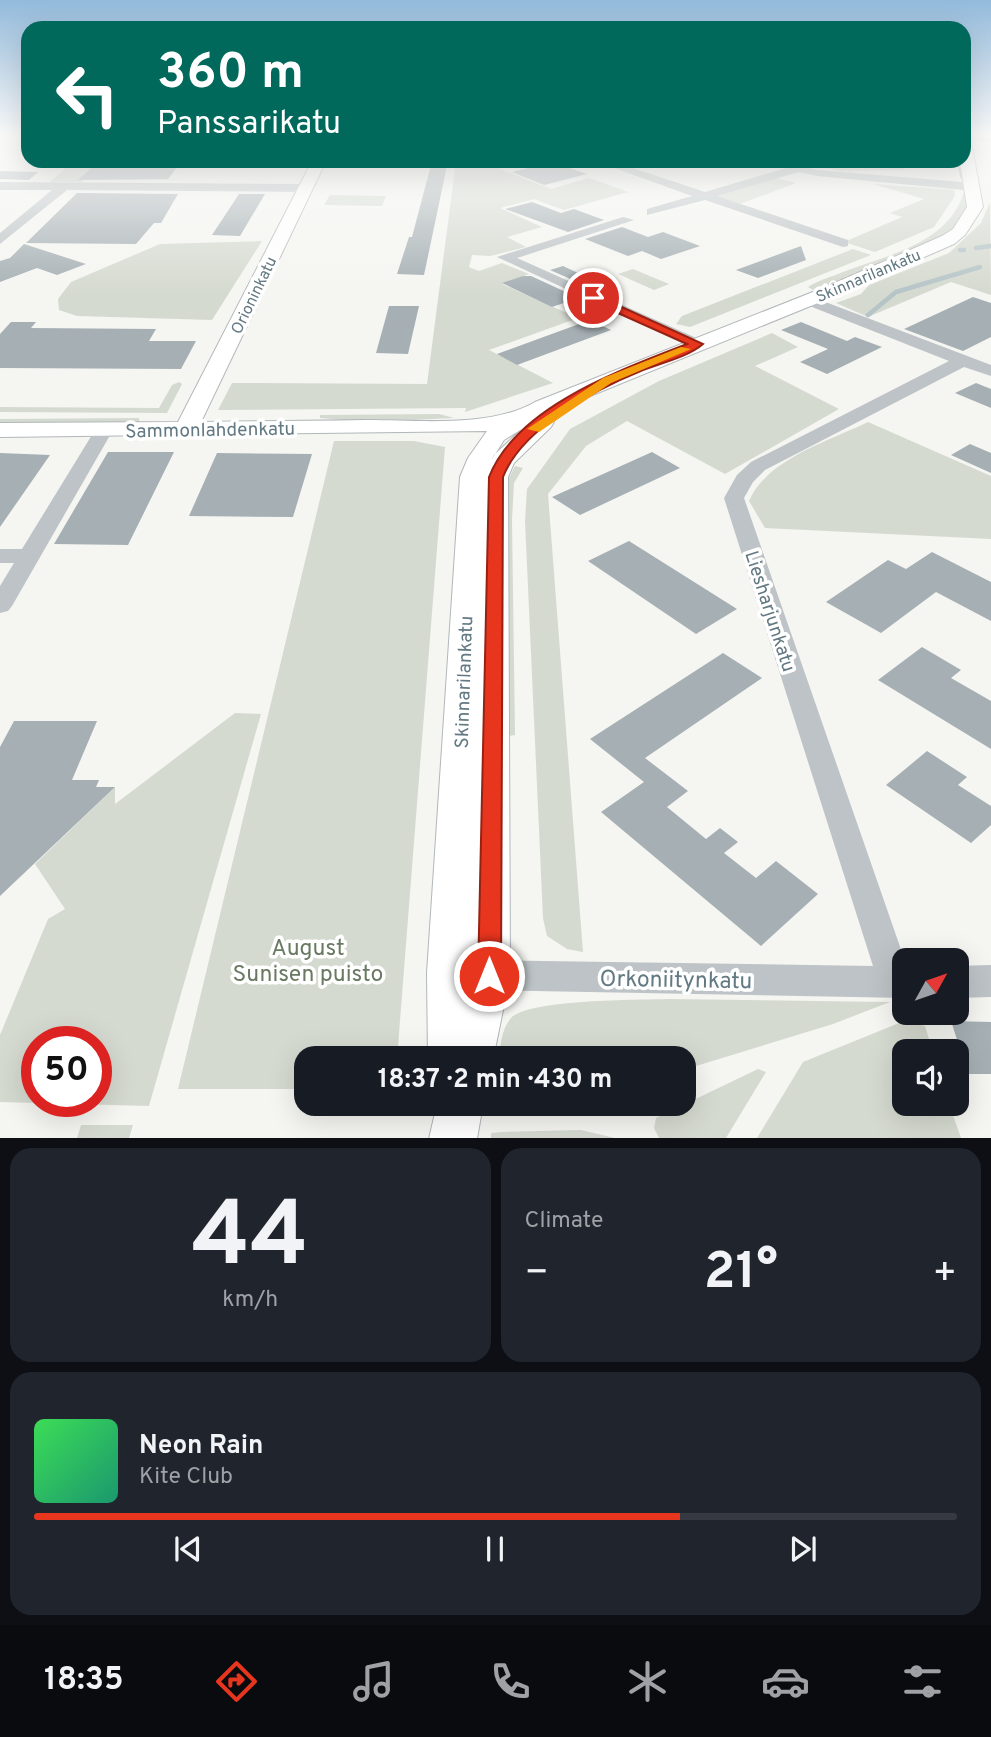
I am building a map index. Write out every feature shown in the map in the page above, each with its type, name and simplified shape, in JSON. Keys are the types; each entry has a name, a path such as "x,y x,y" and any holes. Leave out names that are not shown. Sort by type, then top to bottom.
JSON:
{"main road":[{"name":"Skinnarilankatu","path":"450,1046 448,973 472,477 498,436 607,380 948,240 959,232 975,207 974,187"},
{"name":"Orioninkatu","path":"186,429 306,188"},
{"name":"Sammonlahdenkatu","path":"0,430 421,427 498,436"},
{"name":"Skinnarilankatu","path":"474,1046 489,976 498,436"},
{"path":"451,1116 452,1138"},
{"path":"452,1138 457,1116"}],"street":[{"path":"0,240 63,187"},
{"path":"89,187 306,188"},
{"path":"679,187 843,243"},
{"path":"652,212 736,187"},
{"path":"628,220 504,257 697,344"},
{"path":"807,300 991,371"},
{"name":"Liesharjunkatu","path":"892,959 734,498 744,479 758,466 964,360"},
{"path":"0,606 104,430"},
{"path":"0,556 30,556"},
{"name":"Orkoniitynkatu","path":"448,973 489,976 892,982"},
{"path":"970,982 991,981"}],"green space":[{"path":"453,187 614,187 628,192 564,210 534,199 500,208 542,227 507,237 526,247 490,256 472,255 469,267 479,271 502,263 529,274 502,284 578,318 489,350 553,383 465,412 466,408 218,410 232,383 427,384"},
{"path":"746,187 785,187 740,204 716,196"},
{"path":"884,187 954,190 955,196 934,227 875,252 844,242 902,217 890,213 924,199"},
{"path":"964,191 968,193 968,209 960,222 945,235 876,269 815,291 808,287 915,245 946,223 957,209"},
{"path":"330,195 386,196 382,206 324,205"},
{"path":"990,202 991,295 951,282 868,317 836,303 861,294 869,285 949,253 981,223"},
{"path":"262,241 212,320 77,316 59,310 58,299 71,282 160,244"},
{"path":"853,249 871,255 690,327 676,324 682,316"},
{"path":"633,269 669,284 654,290 618,274"},
{"path":"772,333 798,347 755,366 839,409 725,474 627,421 586,446 548,494 583,952 567,949 547,936 543,918 525,521 527,489 570,429 659,381"},
{"path":"179,382 182,384 167,413 0,412 0,407 159,408 172,385"},
{"path":"439,414 454,418 370,422 320,418 320,415"},
{"path":"139,418 140,424 0,423 0,419"},
{"path":"868,422 991,476 991,539 765,528 749,501 758,486 784,463 801,453"},
{"name":"August Sunisen puisto","path":"334,441 414,441 445,447 398,1046 294,1046 294,1089 178,1089"},
{"path":"515,466 523,468 514,483 512,520 515,735 504,737 506,484"},
{"path":"235,713 261,714 149,1106 112,1105 112,1026 21,1026 21,1103 0,1102 0,1035 48,919 65,909 35,864 115,787 115,804"},
{"path":"669,999 890,1002 833,1024 696,1066 696,1046 501,1046 505,1027 511,1018 522,1012 539,1007 586,1002"},
{"path":"892,1026 925,1026 929,1039 892,1039 892,1116 953,1116 961,1138 757,1138 803,1062"},
{"path":"758,1069 766,1072 726,1138 659,1138 654,1128 656,1118 696,1116 696,1099"},
{"path":"81,1125 133,1125 129,1138 77,1138"},
{"path":"581,1130 615,1138 491,1138 491,1133 502,1132"}],"building":[{"path":"425,187 443,187 424,275 397,274 409,237 412,237"},
{"path":"77,193 178,194 161,223 154,223 136,244 26,243"},
{"path":"239,194 265,194 240,236 212,235"},
{"path":"532,202 561,213 574,209 604,220 568,232 505,209"},
{"path":"622,227 648,237 663,232 700,246 661,259 642,251 628,256 585,239"},
{"path":"24,244 86,264 57,275 37,268 0,282 0,261 10,258"},
{"path":"801,246 806,260 758,278 736,270"},
{"path":"563,266 608,287 598,291 550,270"},
{"path":"531,276 579,298 552,307 502,283"},
{"path":"973,297 991,303 991,337 963,351 904,329"},
{"path":"389,306 419,306 408,354 376,353"},
{"path":"590,320 611,330 517,365 497,354"},
{"path":"11,322 36,322 31,328 156,329 149,341 196,341 181,369 0,368 0,334"},
{"path":"801,322 847,341 855,337 882,347 827,374 800,362 828,349 781,330"},
{"path":"976,383 991,389 991,408 955,393"},
{"path":"970,444 991,453 991,473 951,455"},
{"path":"108,452 174,452 128,545 54,544"},
{"path":"652,452 680,468 580,515 552,497"},
{"path":"0,453 50,455 0,527"},
{"path":"217,453 312,454 293,517 189,516"},
{"path":"629,541 737,609 696,634 588,561"},
{"path":"932,552 991,582 991,621 936,592 881,633 826,602 888,560 906,569"},
{"path":"922,647 961,670 951,678 991,701 991,749 878,680"},
{"path":"723,653 762,678 645,758 688,791 667,807 706,839 720,828 738,842 724,853 756,878 776,861 818,894 761,946 601,812 644,782 590,739"},
{"path":"14,721 97,721 72,780 99,780 96,787 115,787 0,896 0,747"},
{"path":"927,751 967,777 958,785 991,806 991,825 971,843 886,785"},
{"path":"970,1021 991,1022 991,1074 969,1074 969,1039 957,1039 953,1026 970,1026"}],"waterway":[{"path":"976,248 991,246 983,247"},
{"path":"868,315 896,292 980,267"}],"slow traffic":[{"path":"534,429 607,380 685,349"}],"route":[{"path":"489,976 496,477 503,460 524,436 556,412 607,380 697,344 593,298"}]}
